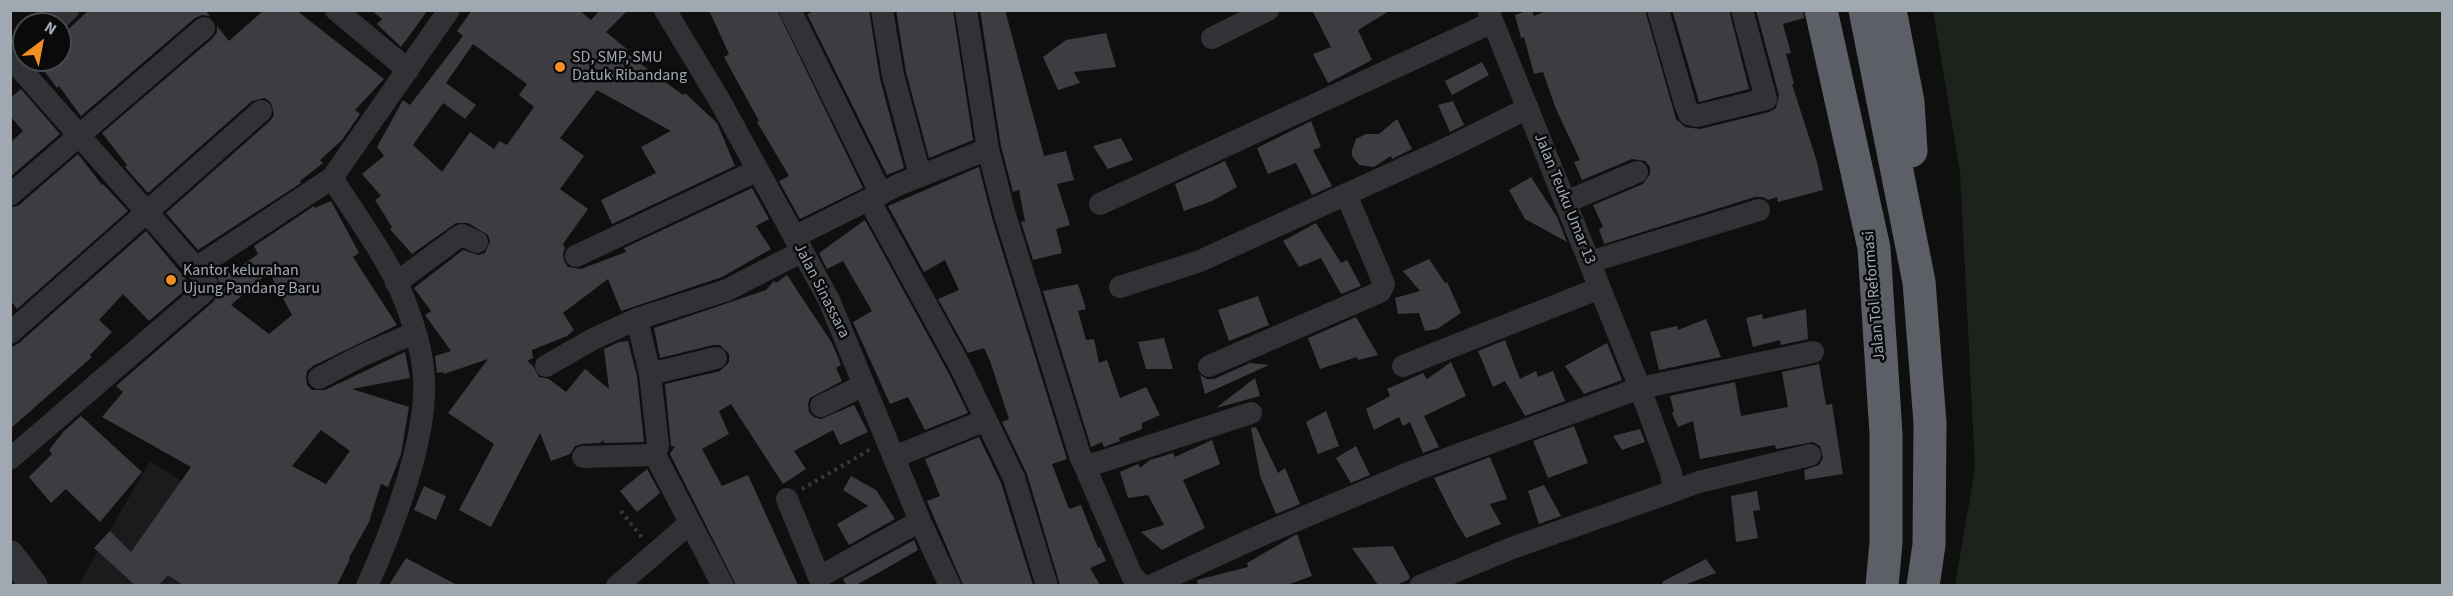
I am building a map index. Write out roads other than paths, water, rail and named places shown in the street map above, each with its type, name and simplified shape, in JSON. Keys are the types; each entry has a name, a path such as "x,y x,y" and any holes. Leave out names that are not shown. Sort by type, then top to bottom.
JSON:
{"highway":[{"path":"1810,10 1874,248"},
{"name":"Jalan Tol Reformasi","path":"1821,10 1874,248 1886,434 1886,543 1882,585"},
{"path":"1865,10 1920,282"},
{"path":"1890,10 1908,102 1930,423 1929,545 1923,585"}],"street":[{"path":"336,10 408,70"},
{"path":"195,268 332,178 449,10"},
{"path":"790,10 875,197 1014,478 1047,585"},
{"path":"882,10 893,75 921,175"},
{"path":"966,10 988,149 1005,215 1080,455 1132,576 1142,585 1416,470 1640,388 1813,352"},
{"path":"1212,38 1268,10"},
{"path":"1658,10 1685,104 1689,114 1697,116 1766,99 1742,10"},
{"name":"Jalan Sinassara","path":"670,12 829,300 920,521 950,585"},
{"path":"1100,204 1494,14"},
{"name":"Jalan Teuku Umar 13","path":"1494,14 1528,108 1640,388 1671,473 1674,491"},
{"path":"10,195 204,28"},
{"path":"10,459 206,290 208,283 79,137 26,72"},
{"path":"1120,287 1200,261 1452,146 1528,108"},
{"path":"10,333 261,111"},
{"path":"546,366 593,339 638,319 727,290 875,197 921,175 988,149"},
{"path":"576,256 758,170"},
{"path":"1566,202 1637,172"},
{"path":"332,178 396,283 414,333 425,381 418,433 404,489 367,585"},
{"path":"1209,366 1380,292 1384,284 1346,194"},
{"path":"1590,262 1759,210"},
{"path":"396,283 458,237 462,235 477,242"},
{"path":"1403,366 1600,288"},
{"path":"638,319 650,374 658,445 655,455 723,585"},
{"path":"319,378 361,356 414,333"},
{"path":"650,374 716,358"},
{"path":"821,406 864,385"},
{"path":"1080,455 1085,463 1094,464 1251,413"},
{"path":"891,448 986,420"},
{"path":"583,457 655,455"},
{"path":"1420,585 1512,548 1699,482 1810,455"},
{"path":"787,499 819,577 920,521"},
{"path":"617,585 690,523"},
{"path":"10,554 34,585"}],"place":[{"name":"SD, SMP, SMU Datuk Ribandang","path":"560,67"},
{"name":"Kantor kelurahan Ujung Pandang Baru","path":"171,280"}]}
